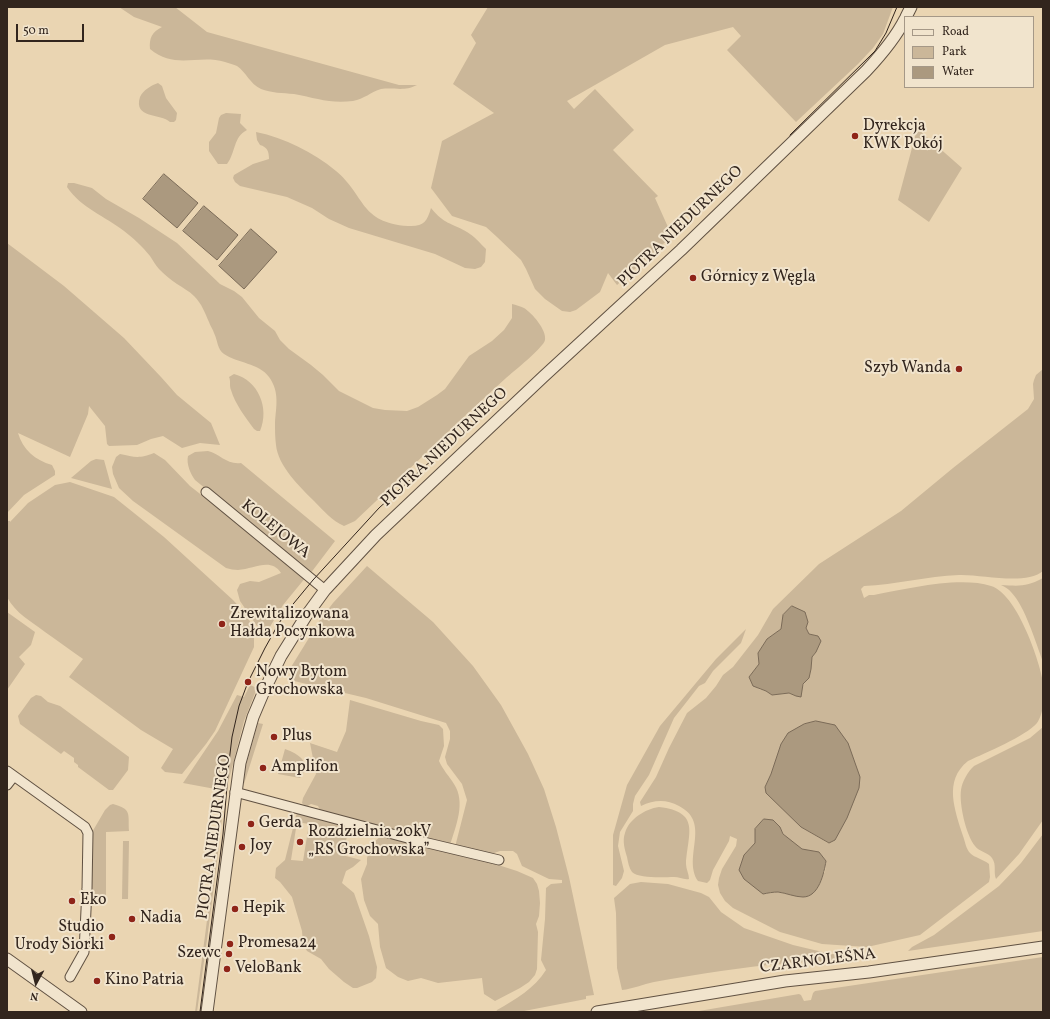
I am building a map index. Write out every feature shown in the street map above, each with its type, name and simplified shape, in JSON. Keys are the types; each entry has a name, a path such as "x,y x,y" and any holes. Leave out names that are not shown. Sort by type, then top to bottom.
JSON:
{"street":[{"name":"PIOTRA NIEDURNEGO","path":"207,1012 235,792 244,746 253,716 264,691 281,656 306,616 325,590 376,535 681,250 787,147 882,53 899,31 904,22"},
{"name":"KOLEJOWA","path":"206,492 325,590"},
{"path":"7,785 10,773 85,827 88,833 84,952 70,977"},
{"path":"235,792 412,839 499,860"},
{"name":"CZARNOLEŚNA","path":"597,1012 785,981 870,972 1043,947"},
{"path":"7,959 81,1012"}],"green space":[{"path":"119,7 175,7 207,32 399,85 417,85 403,89 381,89 357,100 345,102 316,99 294,94 277,93 261,89 254,84 243,71 230,63 215,60 168,59 159,55 150,49 150,42 154,33 162,27 134,17"},
{"path":"488,7 893,7 883,34 873,48 796,122 727,50 741,36 733,27 665,45 567,101 574,109 595,89 634,130 613,150 658,196 655,198 672,236 617,285 608,273 600,292 576,310 570,312 562,311 545,299 535,289 521,260 486,227 452,216 431,188 442,141 494,113 453,84 476,43 471,35"},
{"path":"158,83 162,86 166,98 177,113 176,120 174,122 170,122 161,117 149,114 140,109 139,104 141,94 148,88"},
{"path":"226,113 241,114 240,123 247,130 239,137 227,164 218,164 209,151 209,142 216,133 219,118 221,115"},
{"path":"920,131 962,168 929,222 898,200 916,133"},
{"path":"256,132 288,142 327,164 345,180 372,214 381,220 392,224 417,226 424,223 431,208 440,218 467,232 486,249 485,262 481,267 475,269 465,268 435,254 349,228 329,219 312,208 287,197 240,186 235,182 233,178 234,175 253,164 269,159 267,150 260,145 257,140"},
{"path":"68,183 74,183 92,188 106,199 139,218 177,243 220,284 242,297 259,318 275,331 280,340 289,349 323,375 339,391 373,408 407,411 418,407 437,395 445,389 469,356 492,341 504,330 512,318 512,304 524,308 535,318 544,331 545,340 534,354 468,413 355,521 344,526 328,515 302,489 290,476 281,461 275,440 275,388 265,372 224,354 219,347 205,312 197,299 161,271 141,246 131,237 79,201 67,187"},
{"path":"7,243 64,286 124,338 177,395 211,423 220,445 200,443 182,448 163,436 137,445 109,446 107,444 105,426 89,406 88,414 70,457 18,433 20,439 30,454 52,465 55,475 24,495 7,513"},
{"path":"1043,369 1043,571 1025,578 1014,579 959,575 864,586 861,589 864,598 869,595 933,584 964,582 991,586 1000,591 1009,601 1025,628 1037,658 1043,682 1043,703 1039,719 1032,728 1024,733 1005,744 968,761 960,769 953,787 954,806 967,847 972,855 989,864 989,882 920,935 867,947 822,944 780,932 733,908 725,901 720,893 718,885 722,869 736,846 737,839 730,836 729,841 713,870 710,880 707,883 698,881 694,872 693,862 695,841 694,822 689,813 679,806 665,801 651,802 641,806 640,802 656,777 687,713 706,698 723,675 733,667 758,635 773,609 819,564 901,511 1028,409 1034,399 1033,384 1036,375","holes":["806,628 809,634 818,636 816,652 812,657 807,678 796,696 789,693 772,695 759,689 749,677 759,664 758,653 767,639 781,629","771,774 835,840 828,843 801,827 765,787","780,827 786,837 795,845 806,851 819,854 826,861 825,872 803,897 777,892 763,894 744,855 755,843 755,829"]},
{"path":"234,374 250,382 260,396 264,413 260,431 254,429 235,400 230,388 229,377"},
{"path":"208,451 228,461 241,463 335,541 310,574 195,480 189,469 188,456 195,452"},
{"path":"154,453 165,460 190,486 306,577 283,605 268,630 259,629 240,601 237,590 240,584 250,581 259,582 281,573 277,568 262,565 238,570 226,568 133,501 119,488 113,474 112,467 116,457 120,454 137,457"},
{"path":"96,459 104,460 112,489 71,478 91,461"},
{"name":"Zrewitalizowana Hałda Pocynkowa","path":"70,482 114,497 164,537 233,600 247,615 254,631 254,647 215,731 182,774 165,772 161,768 173,749 141,730 69,677 83,659 24,617 7,597 7,521 10,522 28,503 55,485"},
{"path":"367,566 433,622 473,666 501,705 528,754 544,789 556,827 569,877 594,995 586,996 586,999 519,1012 496,1012 518,998 536,983 546,970 541,960 546,888 551,884 562,883 562,880 549,879 522,866 517,854 513,851 500,851 488,855 455,847 467,800 462,784 447,764 445,757 450,739 450,731 446,723 366,698 294,681 288,672 320,620 333,603"},
{"path":"1043,578 1043,662 1030,625 1021,606 1010,591 1001,585 1023,585"},
{"path":"7,612 35,632 31,645 19,657 25,664 7,690"},
{"path":"746,629 741,643 713,671 705,683 699,686 674,718 649,775 635,796 633,811 620,832 618,846 624,871 622,878 616,886 613,885 613,835 627,785 660,726 716,659"},
{"path":"250,685 257,688 244,721 226,791 183,783 218,731 237,695 244,697"},
{"path":"36,695 41,696 48,702 60,706 129,757 128,770 113,790 109,790 78,767 78,765 74,762 74,758 64,751 61,754 20,724 18,716 31,698"},
{"path":"350,700 439,725 443,729 444,746 439,761 458,791 460,806 450,845 320,810 318,806 311,804 306,807 302,803 303,798 316,774 310,743 337,752 346,731"},
{"path":"258,723 263,724 244,784 242,780"},
{"path":"1043,727 1043,820 1019,854 996,879 992,858 975,846 969,835 961,803 961,790 968,774 974,766 1030,738"},
{"path":"285,749 299,756 303,760 305,768 304,773 300,778 278,774"},
{"path":"223,798 212,905 197,1012 195,1012"},
{"path":"113,804 123,808 128,813 129,831 106,832 106,899 100,900 86,897 91,834 105,810"},
{"path":"659,807 672,810 681,814 687,819 689,834 686,864 689,879 640,876 632,872 630,869 624,842 624,836 627,828 634,819 643,812"},
{"path":"297,812 350,826 342,855 361,860 346,871 342,883 354,893 369,936 377,967 376,978 372,982 357,988 353,988 329,969 321,959 307,951 303,944 302,931 292,897 275,878 276,868 285,860","holes":["297,822 309,824 303,861 291,860"]},
{"path":"383,834 467,855 517,871 533,878 539,891 540,903 539,916 536,924 538,932 537,969 535,975 529,982 495,1001 484,994 482,978 438,983 421,978 408,981 398,977 386,968 380,947 378,924 370,916 364,900 361,879 367,864 367,858 372,844"},
{"path":"1043,834 1043,931 908,951 912,947 934,935 999,886 1021,863"},
{"path":"123,841 129,841 128,899 122,899"},
{"path":"641,882 668,884 701,893 709,897 721,912 744,928 793,945 831,954 851,955 852,957 841,960 788,963 721,971 654,982 622,990 617,968 616,913 614,898 630,884"},
{"path":"1043,957 1043,1012 693,1012 799,994 804,1001 811,1000 815,991"}],"water":[{"path":"164,174 198,203 177,228 143,199"},
{"path":"204,206 238,235 217,260 183,231"},
{"path":"251,229 277,252 244,289 219,266"},
{"path":"792,606 805,612 808,622 806,628 809,634 818,636 821,641 812,657 809,678 803,684 801,697 789,693 772,695 753,686 749,677 759,664 758,653 767,639 781,629 783,615"},
{"path":"816,721 835,725 848,743 860,777 859,788 847,818 835,840 829,843 801,827 766,793 765,787 781,744 788,733 804,724"},
{"path":"764,819 773,820 780,827 783,834 802,849 819,852 826,861 820,884 813,893 803,897 778,892 763,894 744,879 739,870 744,855 755,843 755,829"}],"tram line":[{"path":"790,135 875,51 886,33 897,7"},
{"path":"200,1012 223,834 232,737 239,706 248,682 279,623 313,580 379,508 433,459"}],"place":[{"name":"Dyrekcja KWK Pokój","path":"855,136"},
{"name":"Górnicy z Węgla","path":"693,278"},
{"name":"Szyb Wanda","path":"959,369"},
{"name":"Zrewitalizowana Hałda Pocynkowa","path":"222,624"},
{"name":"Nowy Bytom Grochowska","path":"248,682"},
{"name":"Plus","path":"274,737"},
{"name":"Amplifon","path":"263,768"},
{"name":"Gerda","path":"251,824"},
{"name":"Rozdzielnia 20kV „RS Grochowska”","path":"300,842"},
{"name":"Joy","path":"242,847"},
{"name":"Eko","path":"72,901"},
{"name":"Hepik","path":"235,909"},
{"name":"Nadia","path":"132,919"},
{"name":"Studio Urody Siorki","path":"112,937"},
{"name":"Promesa24","path":"230,944"},
{"name":"Szewc","path":"229,954"},
{"name":"VeloBank","path":"227,969"},
{"name":"Kino Patria","path":"97,981"}]}
